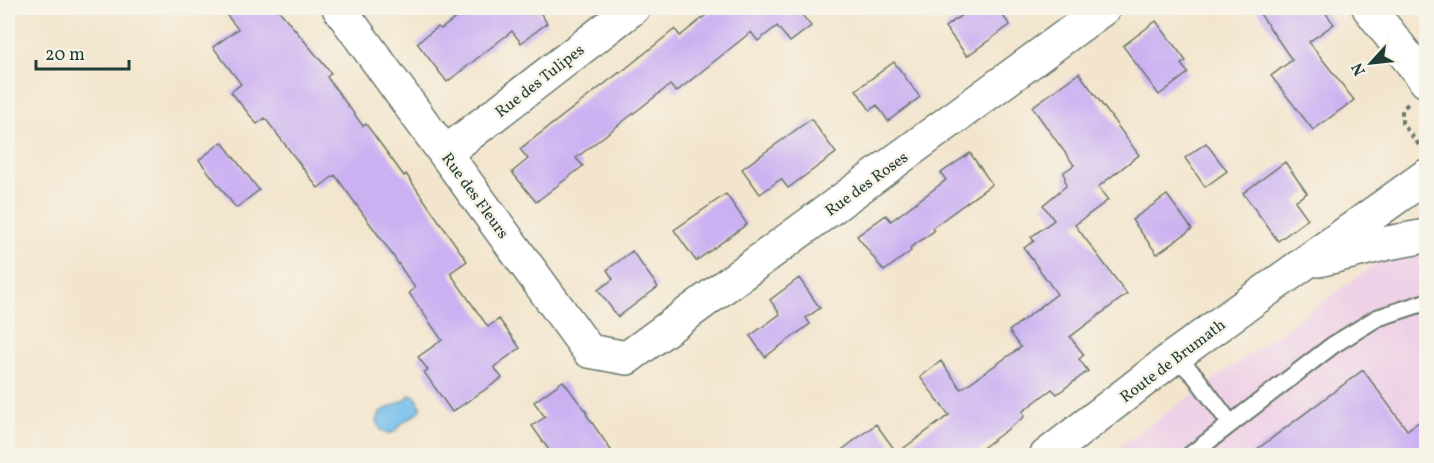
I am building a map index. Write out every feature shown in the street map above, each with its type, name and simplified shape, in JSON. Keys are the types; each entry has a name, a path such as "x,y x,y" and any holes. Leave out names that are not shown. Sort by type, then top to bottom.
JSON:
{"street":[{"name":"Rue des Fleurs","path":"339,8 589,351 627,358"},
{"name":"Rue des Tulipes","path":"445,153 633,8"},
{"name":"Rue des Roses","path":"627,358 1104,8"},
{"path":"1369,8 1418,92"},
{"name":"Route de Brumath","path":"1046,456 1300,265 1422,160"},
{"name":"Route de Brumath","path":"1300,265 1426,236"}],"lane":[{"path":"1189,456 1333,345 1377,318 1426,302"},
{"path":"1176,356 1195,376 1230,423"}],"path":[{"path":"1418,92 1402,109 1402,123 1422,160"}],"shaded area":[{"path":"1426,228 1426,455 1108,455"}],"water":[{"path":"409,395 413,395 418,400 421,409 395,432 381,430 377,421 380,412 407,399"}],"building":[{"path":"221,8 277,8 331,73 327,77 363,126 366,124 404,176 406,174 467,261 450,273 488,327 499,319 520,348 494,367 502,378 452,412 424,372 428,370 418,357 442,340 409,293 415,288 389,250 335,175 318,188 265,118 257,124 231,92 241,84 213,47 238,29"},
{"path":"469,8 543,8 539,11 547,23 521,43 512,31 447,82 417,43"},
{"path":"715,8 801,8 798,10 811,26 790,42 777,26 758,41 751,32 676,92 670,85 576,158 583,166 536,202 512,172 528,159 520,149 675,29 680,36"},
{"path":"972,8 997,8 1010,25 967,56 945,27"},
{"path":"1256,8 1322,8 1334,24 1309,42 1354,100 1313,130 1271,76 1292,60"},
{"path":"1156,21 1186,61 1181,64 1188,73 1159,95 1123,46"},
{"path":"894,62 920,97 888,121 877,105 870,110 856,90"},
{"path":"1079,73 1139,155 1098,187 1108,200 1075,225 1127,294 1070,337 1084,355 1079,359 1088,371 1057,394 1052,389 1023,411 1024,417 972,456 834,456 876,424 897,453 949,415 920,377 941,361 961,389 1021,347 1009,331 1057,294 1024,248 1034,241 1031,237 1054,220 1043,205 1066,186 1064,172 1074,165 1032,107"},
{"path":"811,119 836,153 788,188 781,179 760,194 742,169"},
{"path":"222,142 259,190 236,208 199,160"},
{"path":"1206,143 1227,171 1205,187 1185,158"},
{"path":"970,153 992,184 932,228 934,231 884,271 857,236 886,215 891,221 946,180 941,173"},
{"path":"1285,162 1307,193 1295,201 1308,219 1278,241 1243,193"},
{"path":"726,194 747,224 696,261 674,230"},
{"path":"1167,195 1192,229 1157,254 1132,220"},
{"path":"632,251 658,287 618,317 598,290 613,279 607,270"},
{"path":"799,278 820,308 806,318 810,324 765,357 750,336 780,314 770,300"},
{"path":"1363,370 1407,430 1426,417 1426,456 1248,456"},
{"path":"563,381 615,456 553,456 532,426 545,417 534,402"}]}
